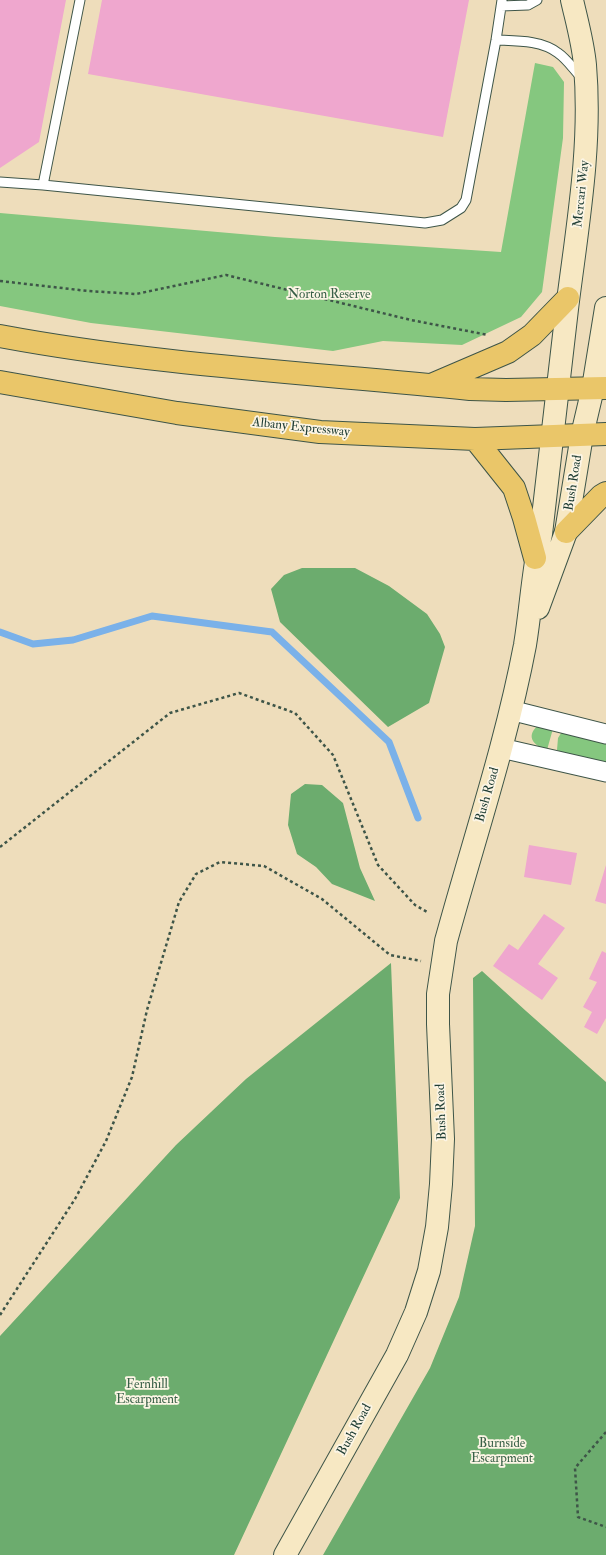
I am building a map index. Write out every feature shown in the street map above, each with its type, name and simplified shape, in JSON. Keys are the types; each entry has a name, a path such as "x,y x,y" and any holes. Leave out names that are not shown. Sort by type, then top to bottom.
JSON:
{"main road":[{"name":"Mercari Way","path":"557,389 586,161 587,117 583,47 572,0"},
{"path":"430,385 508,352 532,335 568,298"},
{"path":"0,336 187,364 430,385 470,390 599,388 606,308"},
{"name":"Albany Expressway","path":"0,382 177,413 320,432 475,439 606,434"},
{"name":"Bush Road","path":"525,644 566,532 582,435 599,388"},
{"name":"Bush Road","path":"285,1555 397,1354 416,1312 429,1271 437,1227 443,1139 438,1024 438,994 442,965 451,925 501,748 525,644 536,558 541,534 557,389"},
{"path":"475,439 514,488 536,558"},
{"path":"566,532 601,496 606,493"}],"street":[{"path":"510,710 606,734"},
{"path":"501,748 606,772"}],"lane":[{"path":"43,185 80,0"},
{"path":"0,182 425,223 442,220 461,208 466,200 502,3 528,5 537,0"},
{"path":"496,40 538,44 549,48 558,53 586,83"}],"path":[{"path":"0,281 88,291 136,294 226,275 411,320 494,336"},
{"path":"0,847 170,713 239,693 295,713 333,755 378,865 415,905 451,925"},
{"path":"0,1315 75,1199 106,1141 132,1077 147,1010 179,902 196,874 220,862 264,866 322,899 390,955 442,965"},
{"path":"606,1432 575,1468 578,1518 606,1527"}],"green space":[{"name":"Norton Reserve","path":"535,63 553,67 564,82 563,138 542,292 521,317 462,345 383,341 333,351 91,323 0,306 0,213 275,237 501,252"},
{"path":"302,568 355,568 389,586 427,614 440,634 445,647 429,703 388,727 280,622 271,589 284,575"},
{"path":"540,724 554,725 547,750 537,745 532,739 535,728"},
{"path":"563,730 606,739 606,765 570,756 557,750 558,738"},
{"path":"305,784 322,785 343,803 360,868 375,901 332,884 316,867 297,854 288,825 291,794"},
{"name":"Fernhill Escarpment","path":"391,963 400,1198 234,1555 0,1555 0,1336 176,1145 246,1079"},
{"name":"Burnside Escarpment","path":"482,971 606,1082 606,1555 323,1555 430,1368 459,1297 475,1226 473,978"}],"building":[{"path":"0,0 66,0 39,142 0,168"},
{"path":"102,0 469,0 443,137 88,74"},
{"path":"529,845 577,853 571,885 524,877"},
{"path":"606,865 606,904 595,901"},
{"path":"544,914 565,928 538,964 558,978 542,1000 493,966 509,944 518,950"},
{"path":"602,951 606,953 606,1018 597,1034 584,1027 592,1012 583,1007 597,982 589,979"}],"waterway":[{"path":"0,632 33,644 73,640 152,616 272,632 389,742 418,818"}]}
